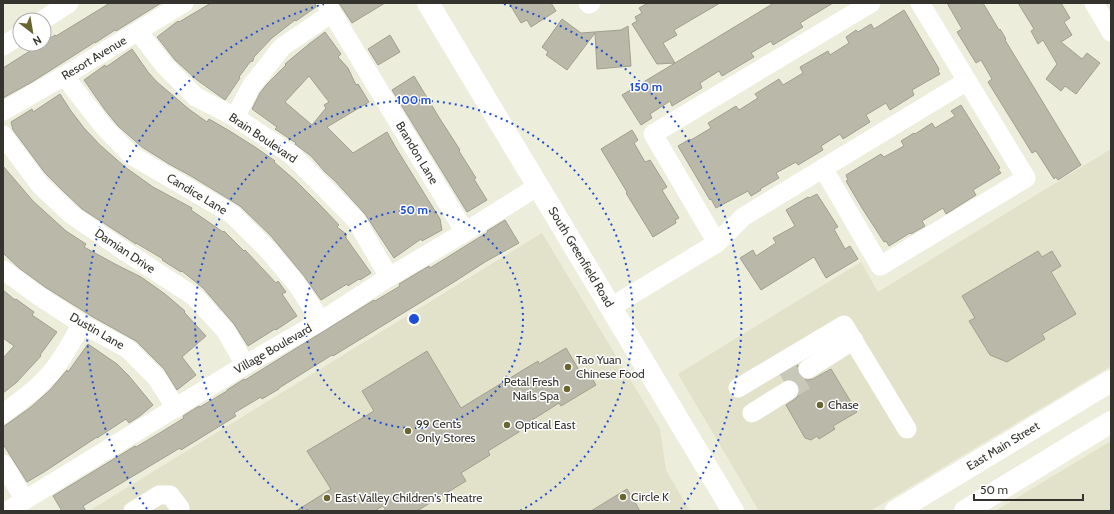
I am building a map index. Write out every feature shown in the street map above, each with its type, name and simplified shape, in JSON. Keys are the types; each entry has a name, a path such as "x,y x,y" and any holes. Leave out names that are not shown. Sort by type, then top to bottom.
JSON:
{"main road":[{"name":"South Greenfield Road","path":"428,3 733,511"},
{"name":"East Main Street","path":"896,511 1111,381"},
{"path":"965,511 1111,422"}],"street":[{"path":"52,14 69,3"},
{"name":"Resort Avenue","path":"3,111 64,76 184,3"},
{"path":"717,243 653,134 871,3"},
{"path":"823,168 880,266 1026,178 920,3"},
{"path":"1094,3 1111,32"},
{"name":"Brandon Lane","path":"235,117 252,85 282,47 329,8 465,232"},
{"name":"Brain Boulevard","path":"138,31 164,65 196,97 235,117 292,155 356,220 390,277"},
{"path":"3,46 12,40"},
{"name":"Candice Lane","path":"64,76 104,127 131,155 232,214 269,251 296,283 321,321"},
{"path":"611,307 717,243 743,217 967,81"},
{"name":"Damian Drive","path":"3,135 40,186 72,215 195,297 226,331 245,365"},
{"name":"Village Boulevard","path":"7,511 245,365 321,321 538,186"},
{"name":"Dustin Lane","path":"3,270 82,324 128,349 156,377 176,408"},
{"path":"3,414 29,394 54,369 82,324"},
{"path":"784,383 745,401 844,325 907,429"},
{"path":"808,369 854,341"},
{"path":"3,464 25,500"},
{"path":"133,511 159,495 170,495 180,508"}],"shaded area":[{"path":"1111,149 1111,366 870,511 759,511 678,374 861,262 878,292"},
{"path":"542,233 660,429 666,470 690,511 89,511"},
{"path":"1111,441 1111,511 995,511"}],"building":[{"path":"110,3 161,3 116,31 115,30 95,42 32,82 3,98 3,68 28,52 52,52 52,37 56,36"},
{"path":"211,3 315,3 316,7 296,21 295,20 272,38 254,57 253,61 250,62 225,100 197,80 175,60 157,37 178,21 179,22"},
{"path":"339,3 385,3 352,23"},
{"path":"509,3 551,3 556,11 531,27 527,20 521,23"},
{"path":"648,3 720,3 674,30 677,35 663,43 675,63 657,64 632,24 637,21 635,17 642,13 639,8"},
{"path":"774,3 833,3 800,23 803,27 773,45 771,41 751,53 754,57 722,76 719,71 700,83 702,88 672,106 670,101 650,114 652,118 641,125 622,95"},
{"path":"947,3 983,3 1081,165 1058,180 1056,177 1054,179 1036,151 1032,153 988,82 992,79 981,60 976,63 957,32 962,29"},
{"path":"1018,3 1061,3 1070,18 1064,22 1072,35 1061,42 1082,59 1087,53 1100,63 1076,94 1065,86 1061,91 1046,79 1057,64 1043,40 1038,44 1031,31 1034,29"},
{"path":"904,10 939,69 938,71 940,74 912,90 914,95 890,110 886,103 866,115 870,122 843,139 840,134 821,146 823,150 798,165 796,162 776,173 779,178 751,196 748,191 716,208 678,146 711,128 708,123 736,106 739,110 758,98 755,94 779,79 783,85 803,73 800,67 828,51 830,55 849,43 846,37 856,30 858,32 871,24 874,29"},
{"path":"562,19 581,33 621,30 628,26 631,66 597,69 595,33 567,70 546,55 548,52 542,47"},
{"path":"325,32 341,54 338,57 348,68 356,85 358,84 369,102 327,127 353,153 387,132 440,219 442,230 422,241 421,239 394,258 365,214 335,181 311,156 295,144 296,143 275,129 277,127 252,109 260,93 267,84 286,65 285,64","holes":["309,76 329,102 324,105 326,108 312,125 285,102"]},
{"path":"390,35 400,52 378,65 368,49"},
{"path":"132,49 157,82 190,110 207,122 209,119 228,130 275,161 274,162 296,181 339,225 337,227 346,234 346,238 371,273 348,286 347,284 321,300 304,276 271,236 240,206 142,147 118,126 84,80 105,65 106,67"},
{"path":"414,76 460,150 459,151 476,178 474,179 487,200 467,212 392,90"},
{"path":"60,94 84,128 100,145 125,167 153,187 192,208 191,210 223,232 224,231 244,251 245,250 276,283 278,281 286,292 282,294 297,316 248,346 234,324 203,288 182,271 181,272 162,260 163,259 136,244 82,209 45,173 13,130 11,122 32,109 33,112"},
{"path":"961,105 1000,168 998,169 1001,173 973,190 976,195 946,214 943,208 922,221 925,226 889,246 886,241 884,242 862,208 846,181 848,180 846,175 881,154 884,157 904,146 901,141 932,123 935,128 955,116 951,111"},
{"path":"632,130 638,140 634,143 645,162 650,160 667,187 662,190 679,218 675,220 676,223 653,237 601,149"},
{"path":"3,166 33,201 66,231 86,244 84,247 141,277 165,294 185,311 184,312 206,336 182,357 196,375 177,390 164,369 136,341 93,317 45,287 19,268 3,253"},
{"path":"817,194 838,227 834,229 845,249 850,246 858,259 826,278 814,257 761,290 740,258 753,250 756,256 776,243 773,238 795,226 786,210 808,197 809,198"},
{"path":"505,220 519,243 485,262 333,356 332,355 279,389 262,399 261,397 234,413 236,416 181,450 180,448 83,506 86,511 62,511 53,496 135,446 136,447 158,434 184,418 183,416 199,406 200,407 227,391 244,379 245,380 374,300 375,301 400,286 399,284 429,266 430,268"},
{"path":"1038,251 1042,257 1052,251 1061,266 1051,272 1076,314 1042,334 1045,339 1007,362 990,355 969,321 975,318 962,296"},
{"path":"3,290 15,300 16,299 34,312 32,315 57,332 40,355 41,356 16,383 3,393 3,358 14,346 3,338"},
{"path":"88,344 117,364 153,405 129,423 126,419 27,482 3,444 3,427 31,407 50,390 67,370 68,372"},
{"name":"99 Cents Only Stores","path":"566,348 583,377 589,373 596,385 561,406 559,403 518,429 519,432 488,451 490,455 461,473 466,481 417,511 386,511 383,506 374,511 296,511 331,489 307,451 374,411 362,391 427,351 461,408 538,361 539,364"},
{"name":"Chase","path":"798,365 797,370 799,375 803,379 808,380 813,379 831,369 857,412 833,426 835,429 819,439 817,436 811,440 805,438 786,405 798,396 800,389 795,381 789,379 784,380 781,375"},
{"name":"Circle K","path":"627,489 640,511 591,511"}],"tunnel":[{"path":"780,375 803,361"},
{"path":"789,390 812,376"}],"place":[{"name":"Tao Yuan Chinese Food","path":"568,367"},
{"name":"Petal Fresh Nails Spa","path":"567,389"},
{"name":"Chase","path":"820,405"},
{"name":"Optical East","path":"507,425"},
{"name":"99 Cents Only Stores","path":"408,431"},
{"name":"Circle K","path":"623,497"},
{"name":"East Valley Children's Theatre","path":"327,498"}]}
